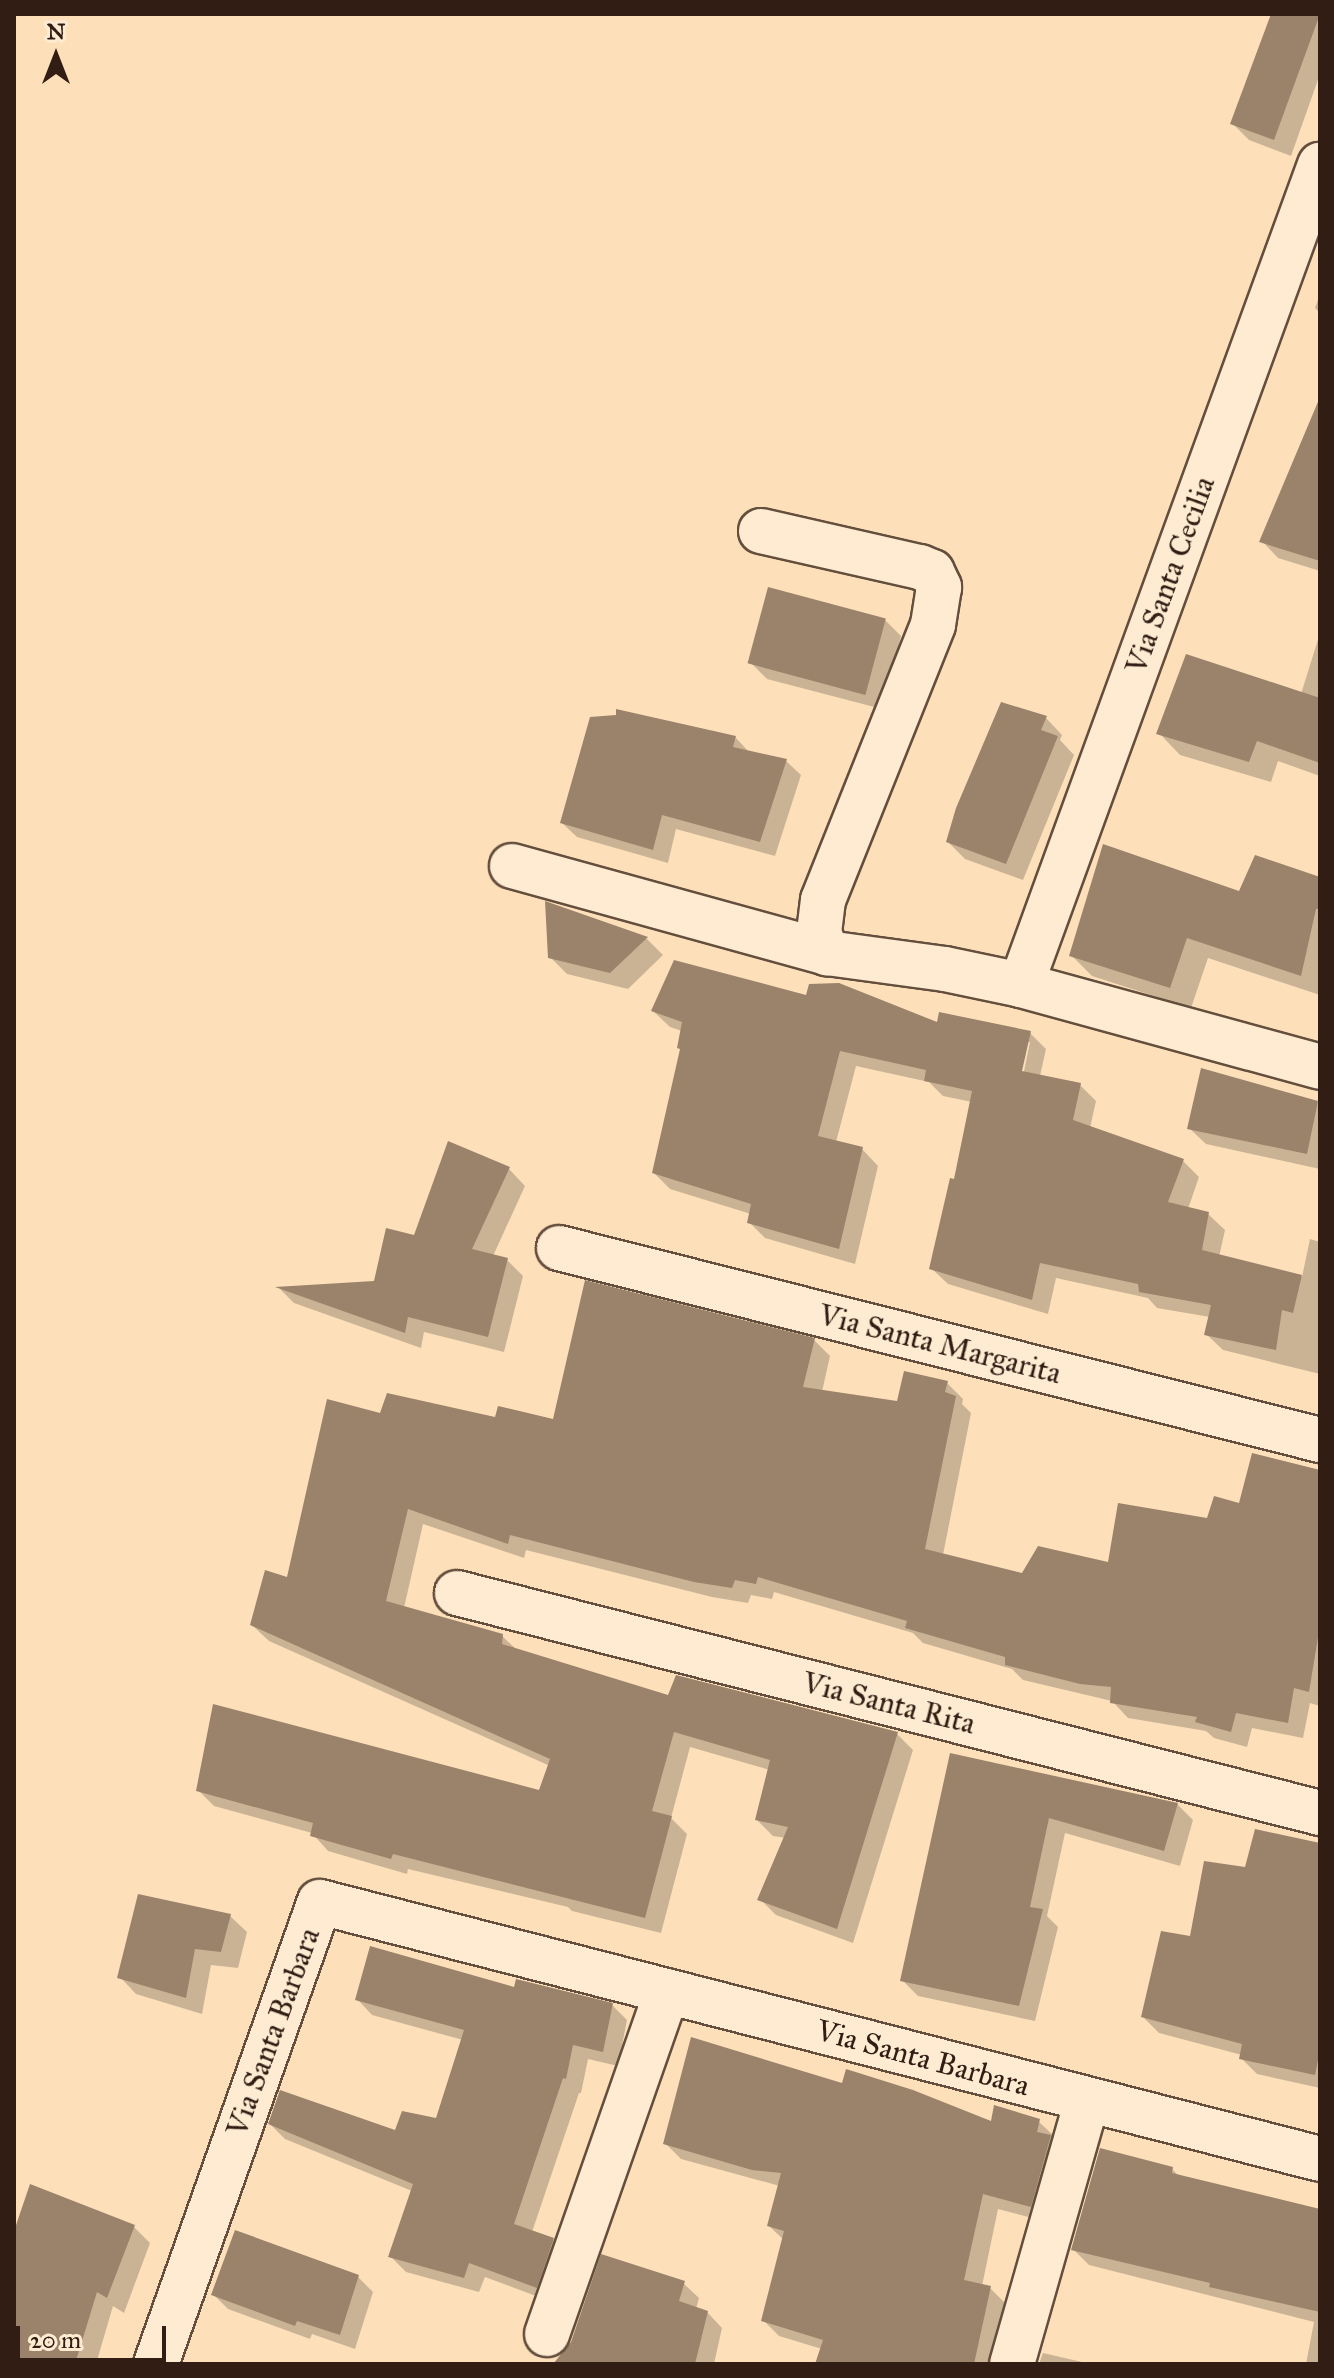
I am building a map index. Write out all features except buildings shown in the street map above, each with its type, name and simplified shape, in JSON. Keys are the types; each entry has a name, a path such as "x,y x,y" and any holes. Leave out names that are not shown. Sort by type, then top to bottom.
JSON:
{"street":[{"name":"Via Santa Cecilia","path":"1021,985 1320,165"},
{"path":"761,531 920,567 932,572 939,587 933,625 823,900 819,933 827,953"},
{"path":"512,866 827,953 945,969 1021,985 1320,1067"},
{"name":"Via Santa Margarita","path":"559,1248 1320,1440"},
{"name":"Via Santa Rita","path":"457,1593 1320,1813"},
{"name":"Via Santa Barbara","path":"156,2364 320,1902 1320,2159"},
{"path":"547,2334 667,1991"},
{"path":"1012,2364 1087,2101"}]}
